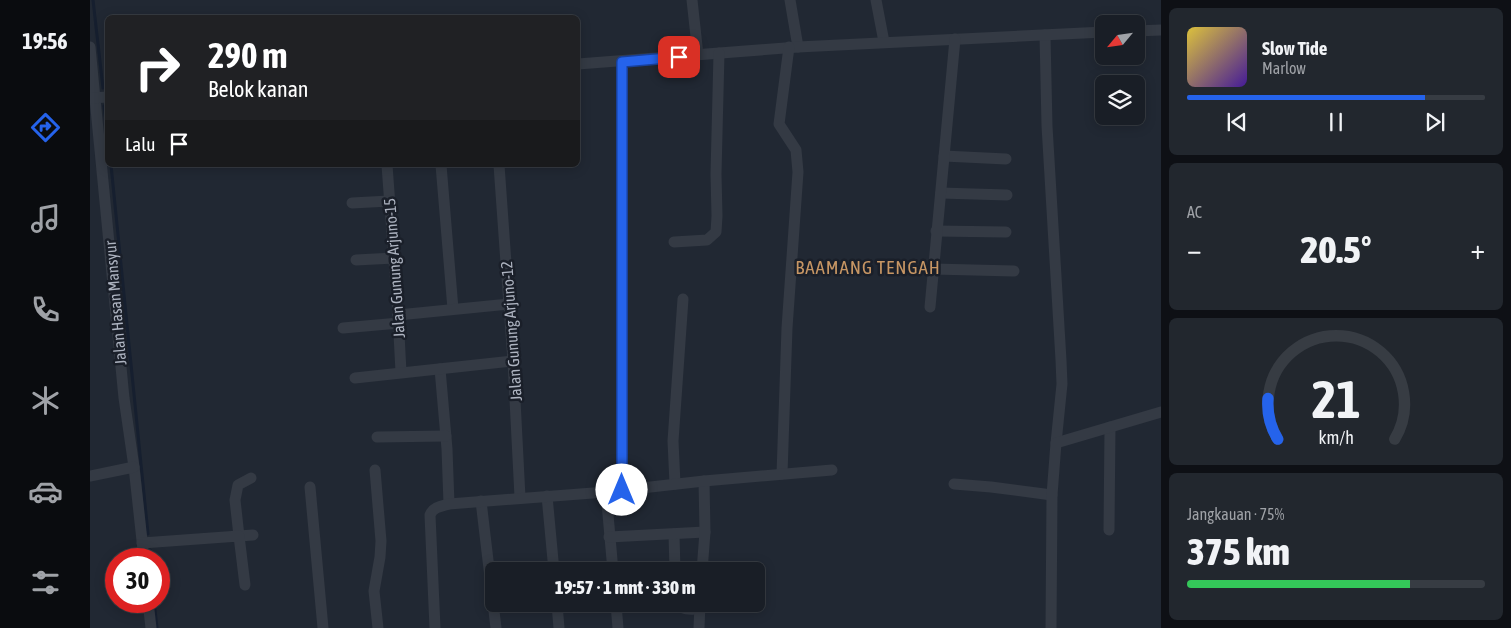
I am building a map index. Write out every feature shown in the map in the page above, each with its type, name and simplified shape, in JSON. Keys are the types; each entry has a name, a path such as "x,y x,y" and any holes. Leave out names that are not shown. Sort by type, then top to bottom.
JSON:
{"street":[{"path":"692,0 698,55"},
{"path":"782,474 787,332 798,172 796,150 779,124 793,47 790,0"},
{"path":"876,0 884,42"},
{"path":"1145,31 1161,30"},
{"path":"580,64 793,47 1095,32"},
{"path":"1045,35 1048,141 1062,360 1062,384 1052,495 1051,628"},
{"path":"930,307 955,39"},
{"name":"Jalan Hasan Mansyur","path":"90,47 93,98 124,398 143,548"},
{"path":"674,242 706,240 716,232 719,53"},
{"path":"622,62 622,490"},
{"path":"944,156 1006,159"},
{"name":"Jalan Gunung Arjuno-15","path":"387,167 401,372"},
{"path":"441,167 453,309"},
{"name":"Jalan Gunung Arjuno-12","path":"499,167 513,361 520,498"},
{"path":"941,193 1007,195"},
{"path":"352,203 389,201"},
{"path":"936,231 1006,232"},
{"path":"356,260 394,258"},
{"path":"933,270 1014,271"},
{"path":"675,484 674,440 683,299"},
{"path":"343,328 453,309 509,304"},
{"path":"355,378 513,361"},
{"path":"440,369 446,436 449,504"},
{"path":"1056,443 1161,412"},
{"path":"1109,530 1110,427"},
{"path":"377,437 446,436"},
{"path":"90,476 134,467"},
{"path":"375,470 381,541 374,591 378,628"},
{"path":"435,628 430,515 431,511 437,507 449,504 606,492 832,470"},
{"path":"246,585 235,500 238,485 251,478"},
{"path":"703,562 705,532 704,481"},
{"path":"954,484 1052,495"},
{"path":"310,486 323,628"},
{"path":"606,492 612,562"},
{"path":"548,496 553,562"},
{"path":"481,502 496,628"},
{"path":"610,537 705,532"},
{"path":"142,543 253,534"},
{"path":"674,534 675,562"},
{"path":"558,612 560,628"},
{"path":"617,612 618,628"},
{"path":"699,628 700,612"},
{"path":"149,613 151,628"}],"waterway":[{"path":"93,0 103,88"},
{"path":"104,106 105,114"},
{"path":"111,167 148,534"},
{"path":"155,613 157,628"}],"district":[{"name":"BAAMANG TENGAH","path":"868,267"}],"route":[{"path":"622,490 622,62 679,57"}]}
